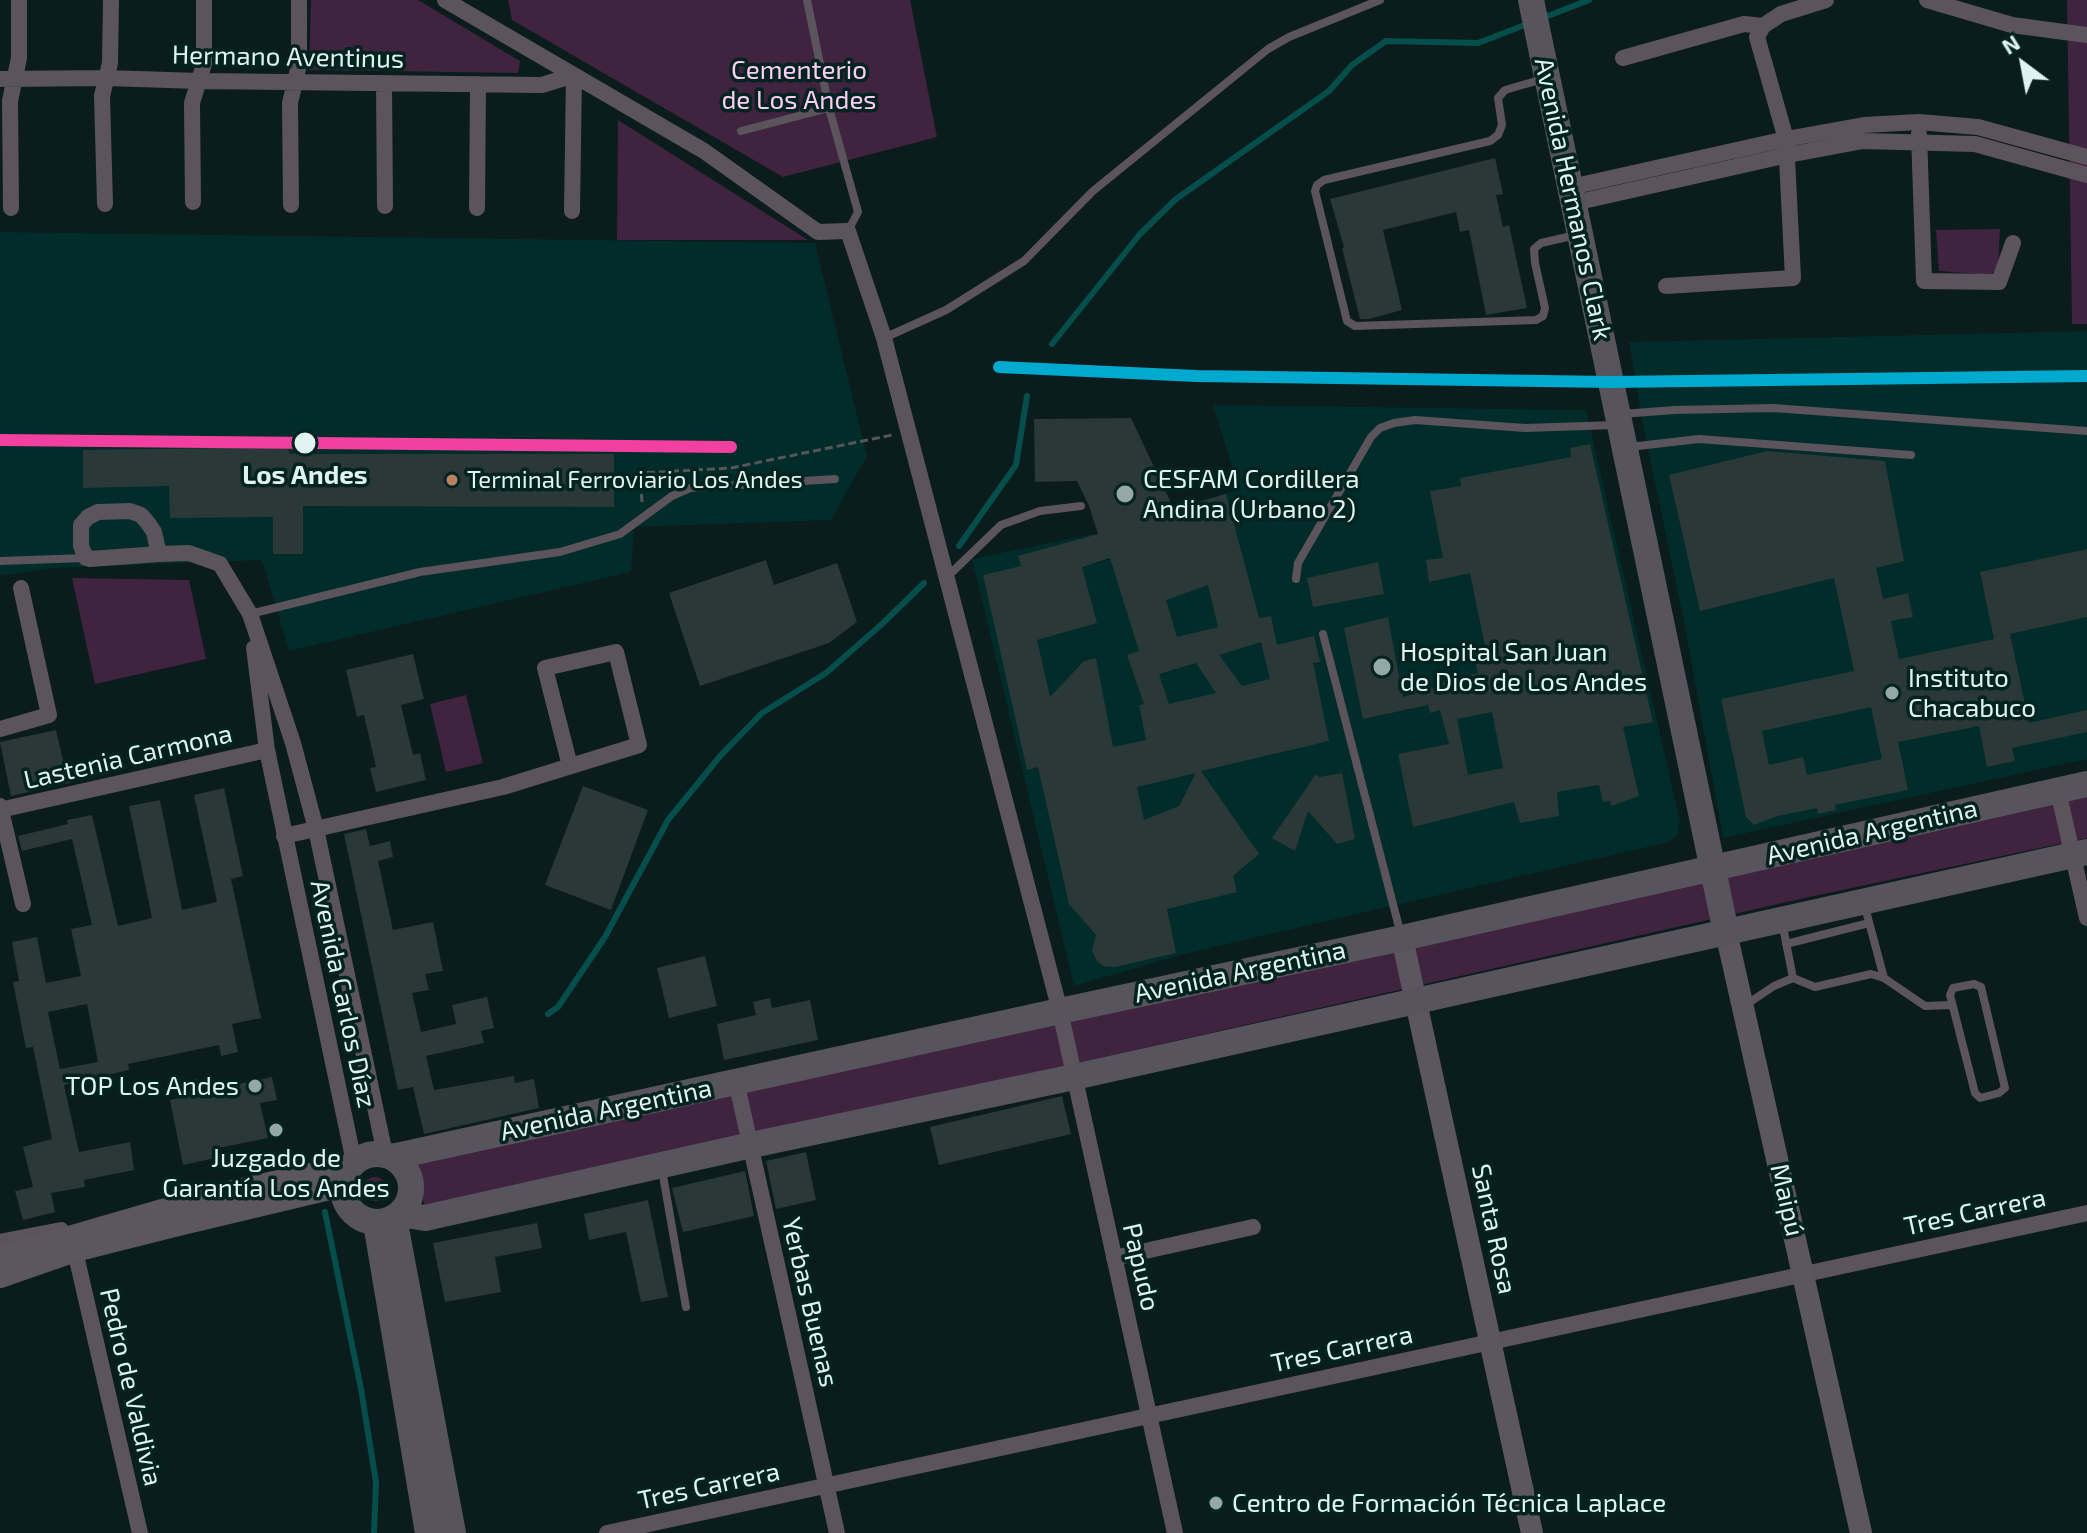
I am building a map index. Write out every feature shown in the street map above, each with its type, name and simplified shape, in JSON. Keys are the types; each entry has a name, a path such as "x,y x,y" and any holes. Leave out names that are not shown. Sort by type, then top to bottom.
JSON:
{"main road":[{"name":"Avenida Hermanos Clark","path":"1531,0 1713,868"},
{"name":"Avenida Argentina","path":"349,1171 368,1155 388,1156 1402,938 2087,784"},
{"path":"349,1171 344,1200 351,1212 363,1220 425,1218 1726,932 1784,932 1866,913 2080,854"},
{"name":"Maipú","path":"1713,868 1861,1533"},
{"name":"Santa Rosa","path":"1402,938 1532,1533"},
{"path":"388,1156 403,1166 410,1180 411,1195 409,1202 390,1218"},
{"path":"0,1257 210,1196 349,1171"},
{"path":"0,1277 75,1251 174,1226 349,1171"},
{"path":"390,1218 428,1533"},
{"path":"390,1218 453,1533"}],"street":[{"path":"11,208 7,79 19,58 19,0"},
{"path":"105,204 102,96 110,63 111,0"},
{"path":"193,202 192,103 204,64 204,0"},
{"path":"291,205 290,103 299,65 299,0"},
{"path":"445,0 704,151 818,232 848,231"},
{"path":"1666,286 1793,278 1787,147 1757,37 1763,26 1781,14 1826,0"},
{"path":"1927,0 2012,25 2087,35"},
{"path":"1623,58 1744,24 1763,26"},
{"path":"572,211 574,75"},
{"name":"Hermano Aventinus","path":"7,79 542,85 574,75"},
{"path":"384,83 385,206"},
{"path":"477,208 478,84"},
{"path":"1918,122 1924,281 1999,282 2013,243"},
{"path":"1572,195 1787,147 1864,125 1918,122 1978,127 2087,157"},
{"path":"2020,156 2024,139"},
{"path":"1787,147 1863,141 1975,144 2087,175"},
{"name":"Papudo","path":"848,231 884,338 1060,1011 1175,1533"},
{"path":"159,554 154,532 141,515 130,511 98,512 81,525 81,546 86,558 189,553 220,564 250,614"},
{"path":"0,729 49,715 21,588"},
{"name":"Avenida Carlos Díaz","path":"250,614 267,750 349,1171"},
{"name":"Avenida Carlos Díaz","path":"250,614 293,743 316,829 388,1156"},
{"path":"284,836 503,787 639,745 616,652 545,668 570,766"},
{"name":"Lastenia Carmona","path":"0,808 267,750"},
{"path":"2058,791 2080,854 2087,918"},
{"path":"0,808 23,904"},
{"name":"Yerbas Buenas","path":"736,1081 837,1533"},
{"path":"0,1242 153,1212"},
{"name":"Tres Carrera","path":"607,1533 2087,1213"},
{"path":"1114,1258 1253,1227"},
{"name":"Pedro de Valdivia","path":"75,1251 140,1533"}],"lane":[{"path":"807,0 829,108 858,212 848,231"},
{"path":"884,338 946,310 1024,261 1093,191 1268,49 1289,37 1380,0"},
{"path":"1548,78 1505,90 1498,98 1502,125 1498,135 1490,141 1324,180 1315,191 1347,321 1355,326 1536,320 1543,316 1545,308 1534,249 1541,243 1580,234"},
{"path":"741,131 829,108"},
{"path":"1621,429 1689,409 1773,408 2087,431"},
{"path":"1296,579 1298,563 1371,437 1380,428 1394,423 1415,420 1525,428 1621,429 1699,439 1911,455"},
{"path":"250,614 420,572 560,552 620,534 672,496 690,488 835,479"},
{"path":"947,577 1001,525 1040,511 1081,506"},
{"path":"0,561 86,558"},
{"path":"1323,634 1402,938"},
{"path":"1866,913 1884,978"},
{"path":"1784,932 1793,978"},
{"path":"1743,1007 1774,986 1793,978 1815,987 1871,974 1884,978 1925,1006 1952,1005"},
{"path":"1974,984 1981,987 2005,1088 1999,1093 1980,1098 1975,1093 1952,1005 1950,995 1953,988 1974,984"},
{"path":"661,1165 686,1307"}],"path":[{"path":"643,517 640,473 731,468 908,432"},
{"path":"614,483 642,484"}],"shaded area":[{"path":"0,232 815,243 867,456 831,520 634,527 631,572 289,651 262,560 53,568 0,576"},
{"path":"2087,331 2087,759 1723,838 1629,342"},
{"name":"Hospital San Juan de Dios de Los Andes","path":"1213,405 1586,410 1680,821 1677,836 1669,842 1184,954 1074,986 972,559 1092,534 1097,563 1179,537 1174,509 1239,489"}],"green space":[{"path":"311,0 418,0 520,61 518,73 309,70"},
{"name":"Cementerio de Los Andes","path":"508,0 910,0 937,137 783,177 512,20"},
{"path":"2067,0 2087,0 2087,324 2072,324"},
{"path":"618,120 808,240 617,240"},
{"path":"2000,229 1998,267 1991,275 1939,271 1936,230"},
{"path":"72,578 189,580 206,659 95,684"},
{"path":"466,695 483,763 446,772 430,704"},
{"path":"2087,787 2087,838 1800,899 425,1211 417,1164"},
{"path":"375,1177 383,1181 387,1189 383,1197 375,1201 367,1197 363,1189 367,1181"}],"building":[{"path":"1495,158 1503,194 1496,195 1503,227 1509,225 1527,308 1486,315 1469,230 1460,232 1456,212 1383,230 1402,310 1360,319 1330,199"},
{"path":"1131,418 1174,509 1226,494 1259,618 1271,616 1277,645 1314,636 1320,662 1313,663 1329,741 1201,771 1259,854 1233,876 1237,892 1167,909 1176,953 1115,967 1103,966 1097,961 1092,950 1096,935 1069,904 1038,767 1027,770 983,575 1021,566 1018,556 1098,534 1077,481 1035,482 1034,419","holes":["1110,558 1139,651 1127,655 1144,704 1139,705 1146,740 1113,747 1096,658 1084,661 1050,697 1037,640 1097,623 1082,567","1208,585 1218,627 1177,637 1166,600","1261,642 1270,679 1242,686 1219,655","1196,663 1216,693 1169,704 1159,674","1196,773 1179,806 1144,820 1137,787"]},
{"path":"1590,444 1653,722 1623,727 1639,796 1611,806 1610,801 1603,802 1599,785 1557,792 1559,816 1520,823 1514,802 1413,827 1398,754 1449,744 1440,710 1430,713 1428,705 1363,719 1344,628 1388,617 1403,697 1436,687 1435,684 1478,673 1475,661 1487,656 1470,573 1429,582 1426,560 1443,558 1430,491 1461,486 1460,478 1571,457 1570,448","holes":["1492,712 1503,768 1468,775 1457,719"]},
{"path":"287,447 290,454 614,454 614,507 303,506 303,554 273,554 273,517 170,518 169,486 83,488 83,450"},
{"path":"1767,451 1885,461 1904,561 1876,568 1883,599 1908,593 1913,617 1891,621 1899,659 1994,639 1980,572 2087,549 2087,617 2010,634 2029,723 2087,710 2087,732 2012,748 2015,761 1987,767 1979,726 1898,742 1908,790 1835,805 1836,810 1818,814 1817,808 1778,816 1754,825 1746,817 1721,699 1854,671 1834,578 1700,611 1669,475","holes":["1871,707 1882,759 1807,775 1803,757 1769,765 1762,731"]},
{"path":"766,560 774,585 837,563 857,622 829,643 700,686 669,593"},
{"path":"1378,562 1384,594 1313,607 1307,578"},
{"path":"413,654 424,699 401,705 413,755 420,753 426,780 376,792 370,768 376,767 364,715 357,717 346,670"},
{"path":"56,730 65,769 71,768 74,782 11,796 0,742"},
{"path":"1342,773 1355,839 1337,844 1308,811 1295,851 1272,838 1316,774 1319,777"},
{"path":"583,786 648,810 611,910 545,885"},
{"path":"224,788 243,876 231,879 261,1018 232,1024 238,1052 221,1056 219,1045 128,1064 129,1070 64,1085 79,1152 130,1142 134,1170 84,1180 85,1187 51,1193 55,1212 23,1220 15,1191 33,1187 23,1147 52,1139 33,1047 26,1048 13,982 19,981 12,942 37,937 46,983 81,976 71,929 92,925 72,839 22,851 18,836 92,815 118,926 152,918 129,806 160,800 182,910 217,902 194,795","holes":["87,1004 98,1062 60,1069 48,1012"]},
{"path":"366,829 370,846 390,841 393,857 378,861 393,930 433,922 443,971 425,974 429,990 412,993 421,1032 456,1024 452,1005 487,997 494,1028 481,1031 484,1043 426,1056 434,1090 514,1076 515,1083 534,1079 539,1108 424,1134 413,1087 398,1090 344,834"},
{"path":"705,956 717,1006 669,1018 657,968"},
{"path":"770,998 772,1008 810,1000 818,1040 724,1060 717,1024 756,1015 753,1002"},
{"path":"272,1077 277,1100 260,1103 268,1138 218,1148 220,1157 183,1165 170,1100 184,1097 181,1082 197,1079 200,1092"},
{"path":"1062,1096 1071,1134 939,1165 930,1127"},
{"path":"806,1152 816,1200 776,1209 766,1161"},
{"path":"745,1171 754,1216 683,1232 672,1188"},
{"path":"648,1200 668,1297 641,1302 626,1232 589,1240 584,1214"},
{"path":"537,1223 542,1248 495,1257 501,1292 445,1302 433,1243"}],"waterway":[{"path":"1540,19 1589,0"},
{"path":"1052,344 1140,234 1176,199 1329,91 1352,65 1386,41 1478,43 1530,23"},
{"path":"959,546 1016,465 1027,396"},
{"path":"548,1014 558,1007 605,937 668,820 721,755 762,713 826,673 924,583"},
{"path":"325,1212 361,1389 376,1482 374,1533"}],"railway":[{"path":"999,367 1329,379"},
{"path":"0,440 731,447"}],"transit line":[{"path":"999,367 1197,376 1611,382 2087,376"},
{"path":"0,440 731,447"}],"place":[{"name":"Los Andes","path":"305,443"},
{"name":"Terminal Ferroviario Los Andes","path":"452,480"},
{"name":"CESFAM Cordillera Andina (Urbano 2)","path":"1125,494"},
{"name":"Hospital San Juan de Dios de Los Andes","path":"1382,667"},
{"name":"Instituto Chacabuco","path":"1892,693"},
{"name":"TOP Los Andes","path":"255,1086"},
{"name":"Juzgado de Garantía Los Andes","path":"276,1130"},
{"name":"Centro de Formación Técnica Laplace","path":"1216,1503"}]}
